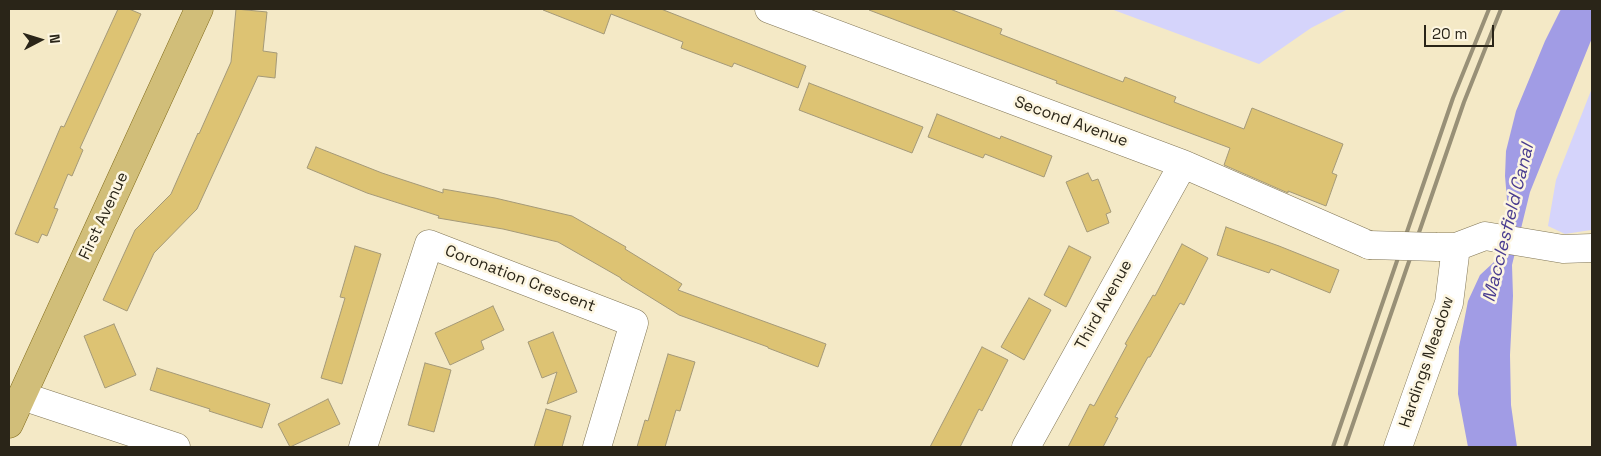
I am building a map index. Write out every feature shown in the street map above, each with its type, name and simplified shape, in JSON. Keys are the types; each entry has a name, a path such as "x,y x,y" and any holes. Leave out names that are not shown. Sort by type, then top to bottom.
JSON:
{"main road":[{"name":"First Avenue","path":"9,424 199,9"}],"street":[{"name":"Second Avenue","path":"769,9 1183,164 1369,245 1447,247"},
{"name":"Third Avenue","path":"1026,447 1183,164"},
{"path":"1447,247 1484,236 1563,250 1592,248"},
{"name":"Coronation Crescent","path":"363,447 429,244 634,323 597,447"},
{"name":"Hardings Meadow","path":"1398,447 1449,303 1447,247"},
{"path":"22,396 176,447"}],"shaded area":[{"path":"1111,9 1348,9 1311,28 1259,64"},
{"path":"1592,88 1592,231 1565,234 1548,226 1556,180"}],"water":[{"name":"Macclesfield Canal","path":"1561,9 1592,9 1592,38 1530,192 1512,265 1511,405 1517,447 1468,447 1458,394 1459,347 1468,301 1480,275 1494,262 1508,211 1505,176 1506,151 1516,111 1545,41"}],"building":[{"path":"118,9 129,9 141,14 80,148 83,150 72,176 68,174 54,208 58,209 47,236 42,234 38,243 15,234 61,126 64,127"},
{"path":"236,9 267,12 263,51 277,53 275,78 258,76 197,209 154,253 127,311 103,300 135,230 171,194 199,134 231,62"},
{"path":"543,9 661,9 806,66 798,88 734,63 732,67 681,48 683,42 611,14 604,34"},
{"path":"869,9 950,9 1002,29 1000,34 1123,82 1125,77 1176,97 1174,102 1244,129 1252,108 1343,144 1332,173 1337,175 1326,206 1288,191 1288,193 1224,165 1230,148 1056,83 1057,81"},
{"path":"809,83 923,127 912,153 799,110"},
{"path":"937,114 1000,139 1001,136 1052,156 1044,177 985,154 983,158 928,137"},
{"path":"316,147 382,173 443,193 443,189 495,198 572,216 626,247 625,249 682,284 678,290 826,344 818,367 679,315 621,278 558,242 503,229 438,218 439,216 367,193 307,168"},
{"path":"1088,173 1092,181 1098,179 1111,212 1106,214 1109,223 1087,232 1066,182"},
{"path":"1226,227 1339,270 1330,293 1271,269 1269,273 1217,255"},
{"path":"1182,244 1208,258 1184,305 1180,303 1150,357 1148,357 1115,417 1118,418 1103,447 1068,447 1090,404 1094,406 1127,345 1125,344 1153,295 1155,296"},
{"path":"355,246 381,254 342,384 321,378 345,298 340,297"},
{"path":"1069,246 1091,257 1066,307 1044,295"},
{"path":"1029,298 1051,310 1024,360 1001,347"},
{"path":"493,306 504,330 481,341 484,349 450,365 435,333"},
{"path":"114,324 136,375 105,388 84,336"},
{"path":"553,332 577,392 547,404 557,372 542,378 528,342"},
{"path":"982,347 1008,360 982,411 979,409 960,447 930,447"},
{"path":"668,354 695,362 680,411 676,410 665,447 637,447 645,420 648,421"},
{"path":"425,363 451,370 434,432 408,425"},
{"path":"157,368 270,404 262,428 150,390"},
{"path":"328,399 340,424 290,447 278,424"},
{"path":"546,409 571,416 562,447 534,447"}],"railway":[{"path":"1333,447 1453,98 1489,9"},
{"path":"1345,447 1464,102 1501,9"}]}
